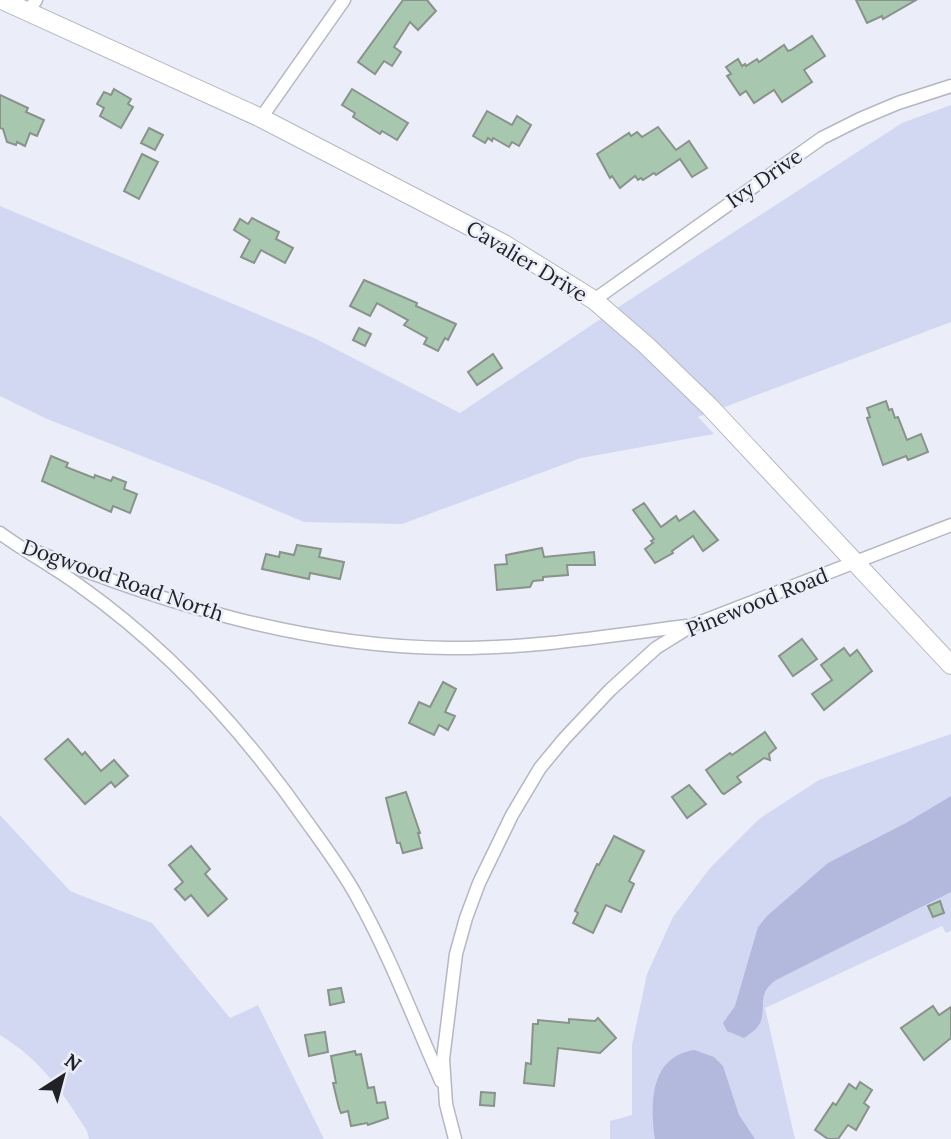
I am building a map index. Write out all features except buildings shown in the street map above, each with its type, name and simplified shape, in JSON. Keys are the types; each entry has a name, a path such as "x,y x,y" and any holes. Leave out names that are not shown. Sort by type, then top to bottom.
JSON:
{"street":[{"name":"Cavalier Drive","path":"2,0 32,6 261,118 504,244 594,300 646,345 710,407 951,665"},
{"path":"261,118 344,0"},
{"name":"Ivy Drive","path":"594,300 822,138 898,103 951,86"},
{"name":"Pinewood Road","path":"455,1139 445,1091 443,1059 456,954 479,883 512,815 540,768 564,738 610,690 656,648 693,625 951,525"},
{"path":"6,537 80,586 169,661 210,702 291,799 357,896 379,939 445,1091"},
{"name":"Dogwood Road North","path":"6,537 88,572 190,607 279,629 345,641 449,649 506,647 693,625"}],"shaded area":[{"path":"951,105 951,322 698,417 714,434 581,458 402,524 304,522 47,419 0,396 0,206 314,338 460,413 902,123"},
{"path":"951,734 951,931 946,933 942,926 765,1008 795,1139 610,1139 610,1121 632,1115 632,1045 647,974 673,917 710,868 759,819 819,780"},
{"path":"951,796 951,892 776,980 764,994 761,1021 756,1029 744,1038 727,1031 723,1023 735,1006 758,927 767,916 828,863 906,823"},
{"path":"0,815 70,891 152,923 230,1018 258,1005 324,1139 89,1139 87,1131 50,1077 28,1055 0,1035"},
{"path":"694,1050 714,1057 723,1066 739,1115 755,1139 655,1139 654,1097 661,1072 679,1054"}]}
